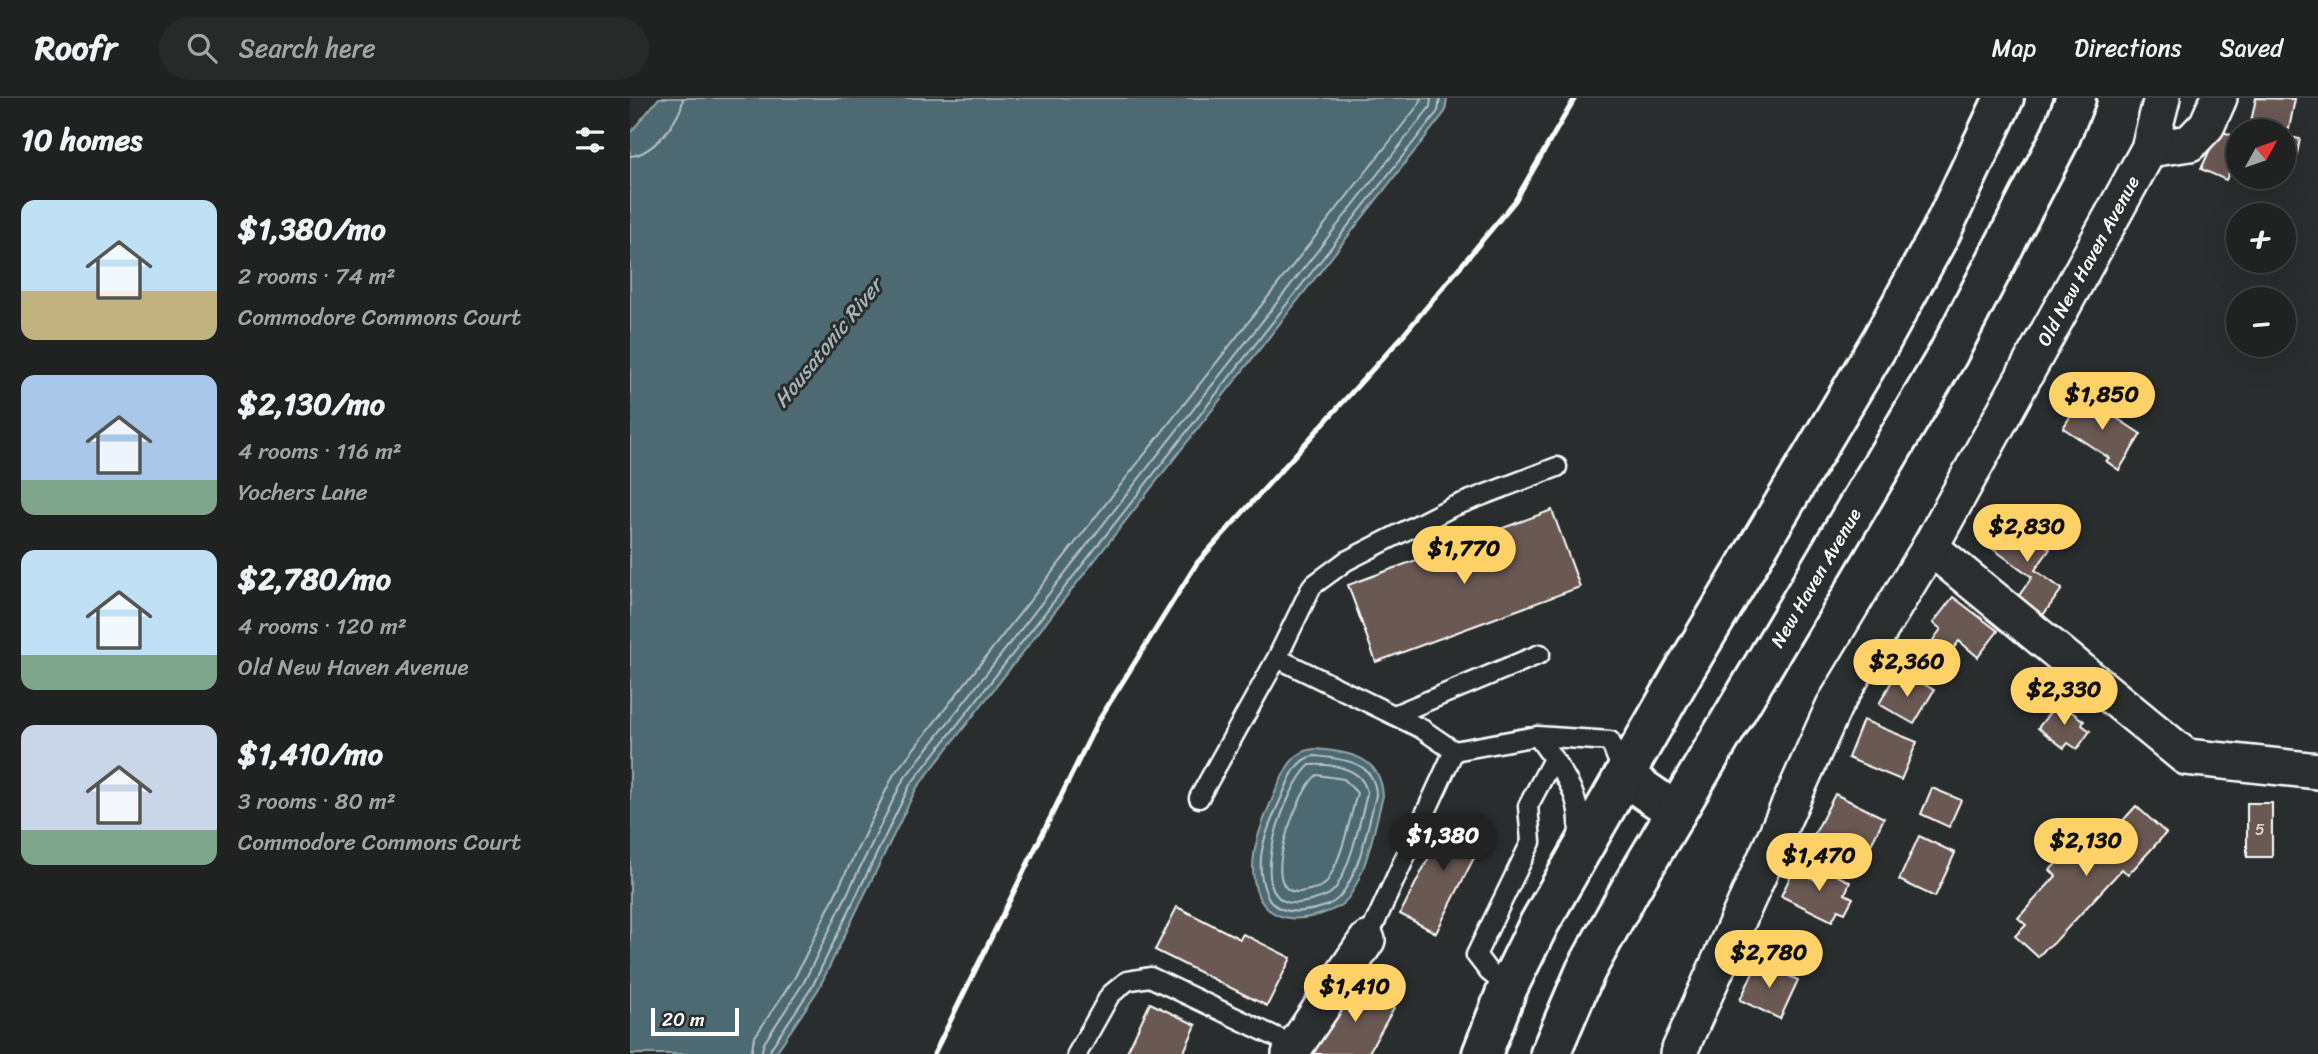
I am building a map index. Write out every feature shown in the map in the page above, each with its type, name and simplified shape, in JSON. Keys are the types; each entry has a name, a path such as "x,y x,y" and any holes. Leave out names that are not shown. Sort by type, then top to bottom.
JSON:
{"highway":[{"path":"1482,1054 1508,987 1539,924 1687,666 1881,341 1941,232 2004,98"},
{"name":"New Haven Avenue","path":"1550,1054 1586,970 1676,812 1948,354 2059,140 2076,98"},
{"path":"1624,776 1676,812"}],"street":[{"name":"Old New Haven Avenue","path":"1678,1054 1834,706 1930,547 2149,149 2162,98"},
{"path":"2149,149 2190,143 2207,125 2219,98"},
{"path":"1930,547 2186,757 2318,771"},
{"path":"1292,1050 1367,940"}],"lane":[{"path":"1199,798 1277,658 1312,586 1346,561 1452,507 1557,467"},
{"path":"1394,715 1540,654"},
{"path":"1277,658 1422,729 1454,751 1537,736 1610,741 1624,776"},
{"path":"1537,736 1567,778 1579,811 1578,836 1568,874"},
{"path":"1367,940 1454,751"},
{"path":"1508,987 1489,972 1476,955 1531,842 1528,806 1553,759"},
{"path":"1077,1054 1110,995 1127,981 1150,977 1292,1050"}],"water":[{"name":"Housatonic River","path":"659,98 1447,98 1445,112 916,789 818,990 775,1054 630,1054 630,133"},
{"path":"1315,749 1350,754 1369,764 1381,782 1383,796 1366,861 1356,886 1346,901 1331,910 1307,918 1285,917 1268,909 1262,902 1254,880 1254,856 1263,821 1287,768 1295,757"}],"building":[{"path":"2256,98 2295,99 2291,119 2252,119"},
{"path":"2219,130 2226,133 2226,180 2201,169"},
{"path":"2296,138 2300,139 2296,154"},
{"path":"2132,381 2142,389 2126,409 2116,402"},
{"path":"2083,396 2141,434 2119,470 2106,461 2109,458 2063,428"},
{"path":"1552,510 1580,587 1376,662 1348,585"},
{"path":"2008,519 2050,549 2035,570 2062,589 2043,615 2018,597 2032,577 1989,546"},
{"path":"1953,597 1998,631 1978,657 1959,641 1950,653 1933,640 1941,629 1933,623"},
{"path":"1910,676 1934,690 1914,724 1879,704 1893,679 1904,686"},
{"path":"2058,702 2084,721 2082,725 2090,731 2077,749 2068,743 2064,748 2038,728"},
{"path":"1863,720 1917,742 1901,780 1848,758"},
{"path":"1932,788 1961,800 1949,827 1921,814"},
{"path":"1835,794 1884,818 1864,859 1814,835"},
{"path":"2247,803 2272,803 2272,857 2247,857"},
{"path":"2136,806 2166,833 2128,875 2122,869 2038,957 2015,936 2026,925 2018,918 2056,876 2050,870 2086,831 2101,845"},
{"path":"1451,814 1487,832 1436,933 1400,914"},
{"path":"1919,836 1955,853 1935,897 1899,880"},
{"path":"1820,867 1850,882 1845,894 1853,898 1845,913 1838,910 1832,921 1781,896 1793,871 1814,879"},
{"path":"1177,907 1240,939 1243,934 1291,958 1267,1006 1155,950"},
{"path":"1758,962 1798,980 1780,1019 1740,1000"},
{"path":"1352,983 1394,1008 1368,1054 1313,1054"},
{"path":"1150,1003 1196,1025 1183,1054 1126,1054"}],"railway":[{"path":"934,1054 1097,723 1197,563 1400,339 1515,201 1575,98"}]}
